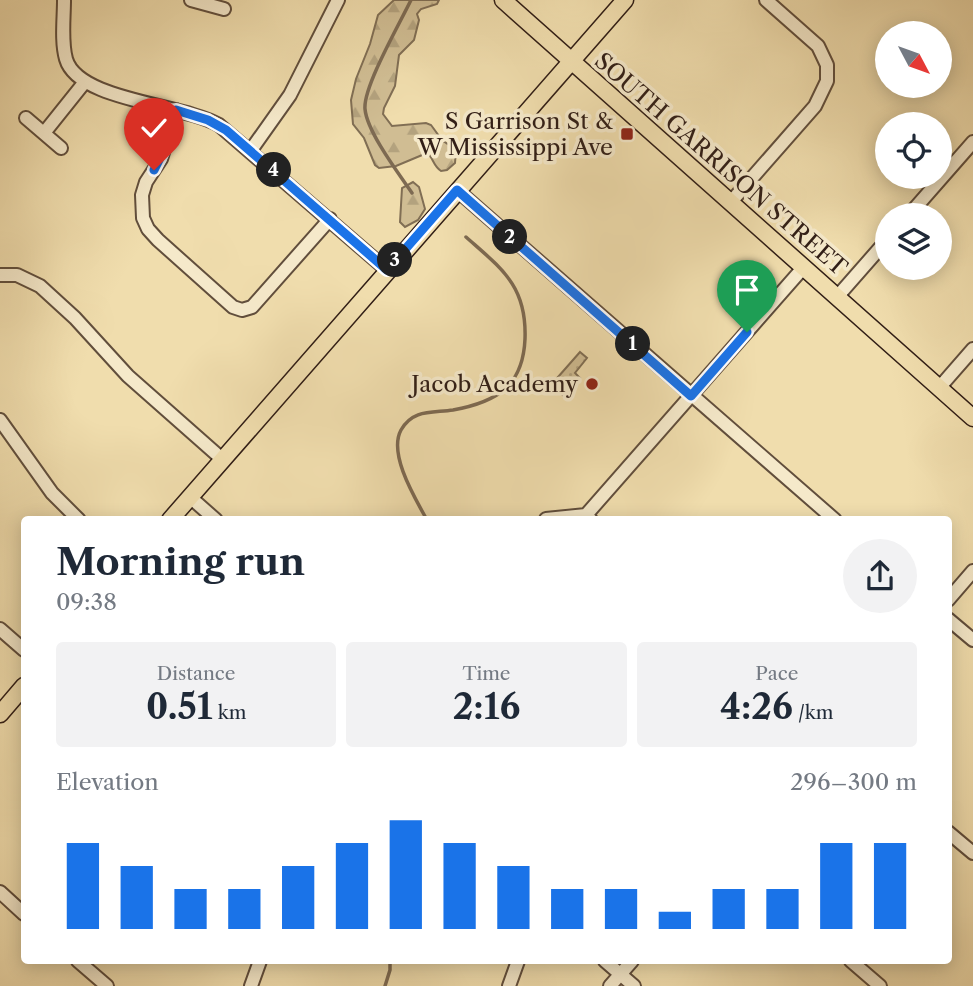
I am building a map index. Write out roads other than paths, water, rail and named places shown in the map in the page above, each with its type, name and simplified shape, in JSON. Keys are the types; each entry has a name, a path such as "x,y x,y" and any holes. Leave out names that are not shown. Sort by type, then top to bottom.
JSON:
{"main road":[{"name":"SOUTH GARRISON STREET","path":"503,0 973,418"},
{"path":"173,516 625,0"},
{"path":"0,714 21,690"}],"street":[{"path":"64,0 66,60 74,74 84,83 215,122 251,150 387,270"},
{"path":"251,150 290,95 338,0"},
{"path":"730,203 816,106 827,81 827,65 818,46 766,0"},
{"path":"197,1 224,9"},
{"path":"44,133 84,83"},
{"path":"176,110 161,159 144,186 141,207 143,218 158,240 232,305 243,310 252,307 330,219"},
{"path":"26,118 61,148"},
{"path":"920,203 973,142"},
{"path":"457,190 830,516"},
{"path":"837,297 875,254"},
{"path":"591,516 803,268"},
{"path":"0,275 17,275 40,286 86,328 128,376 222,459"},
{"path":"939,388 973,349"},
{"path":"0,420 52,493 75,516"},
{"path":"190,497 211,516"},
{"path":"952,595 973,571"},
{"path":"952,622 973,640"},
{"path":"0,629 21,647"},
{"path":"952,835 973,853"},
{"path":"0,892 21,911"},
{"path":"81,964 107,986"},
{"path":"251,986 259,964"},
{"path":"509,986 517,964"},
{"path":"608,964 634,986"},
{"path":"610,986 629,964"},
{"path":"854,964 880,986"}],"waterway":[{"path":"411,0 376,71 365,109 377,141 412,193"},
{"path":"425,516 400,463 398,440 401,430 417,415 469,407 495,396 513,380 523,355 525,321 517,292 501,269 466,237"},
{"path":"385,986 390,964"}],"place":[{"name":"S Garrison St & W Mississippi Ave","path":"627,134"},
{"name":"Jacob Academy","path":"592,384"}]}
